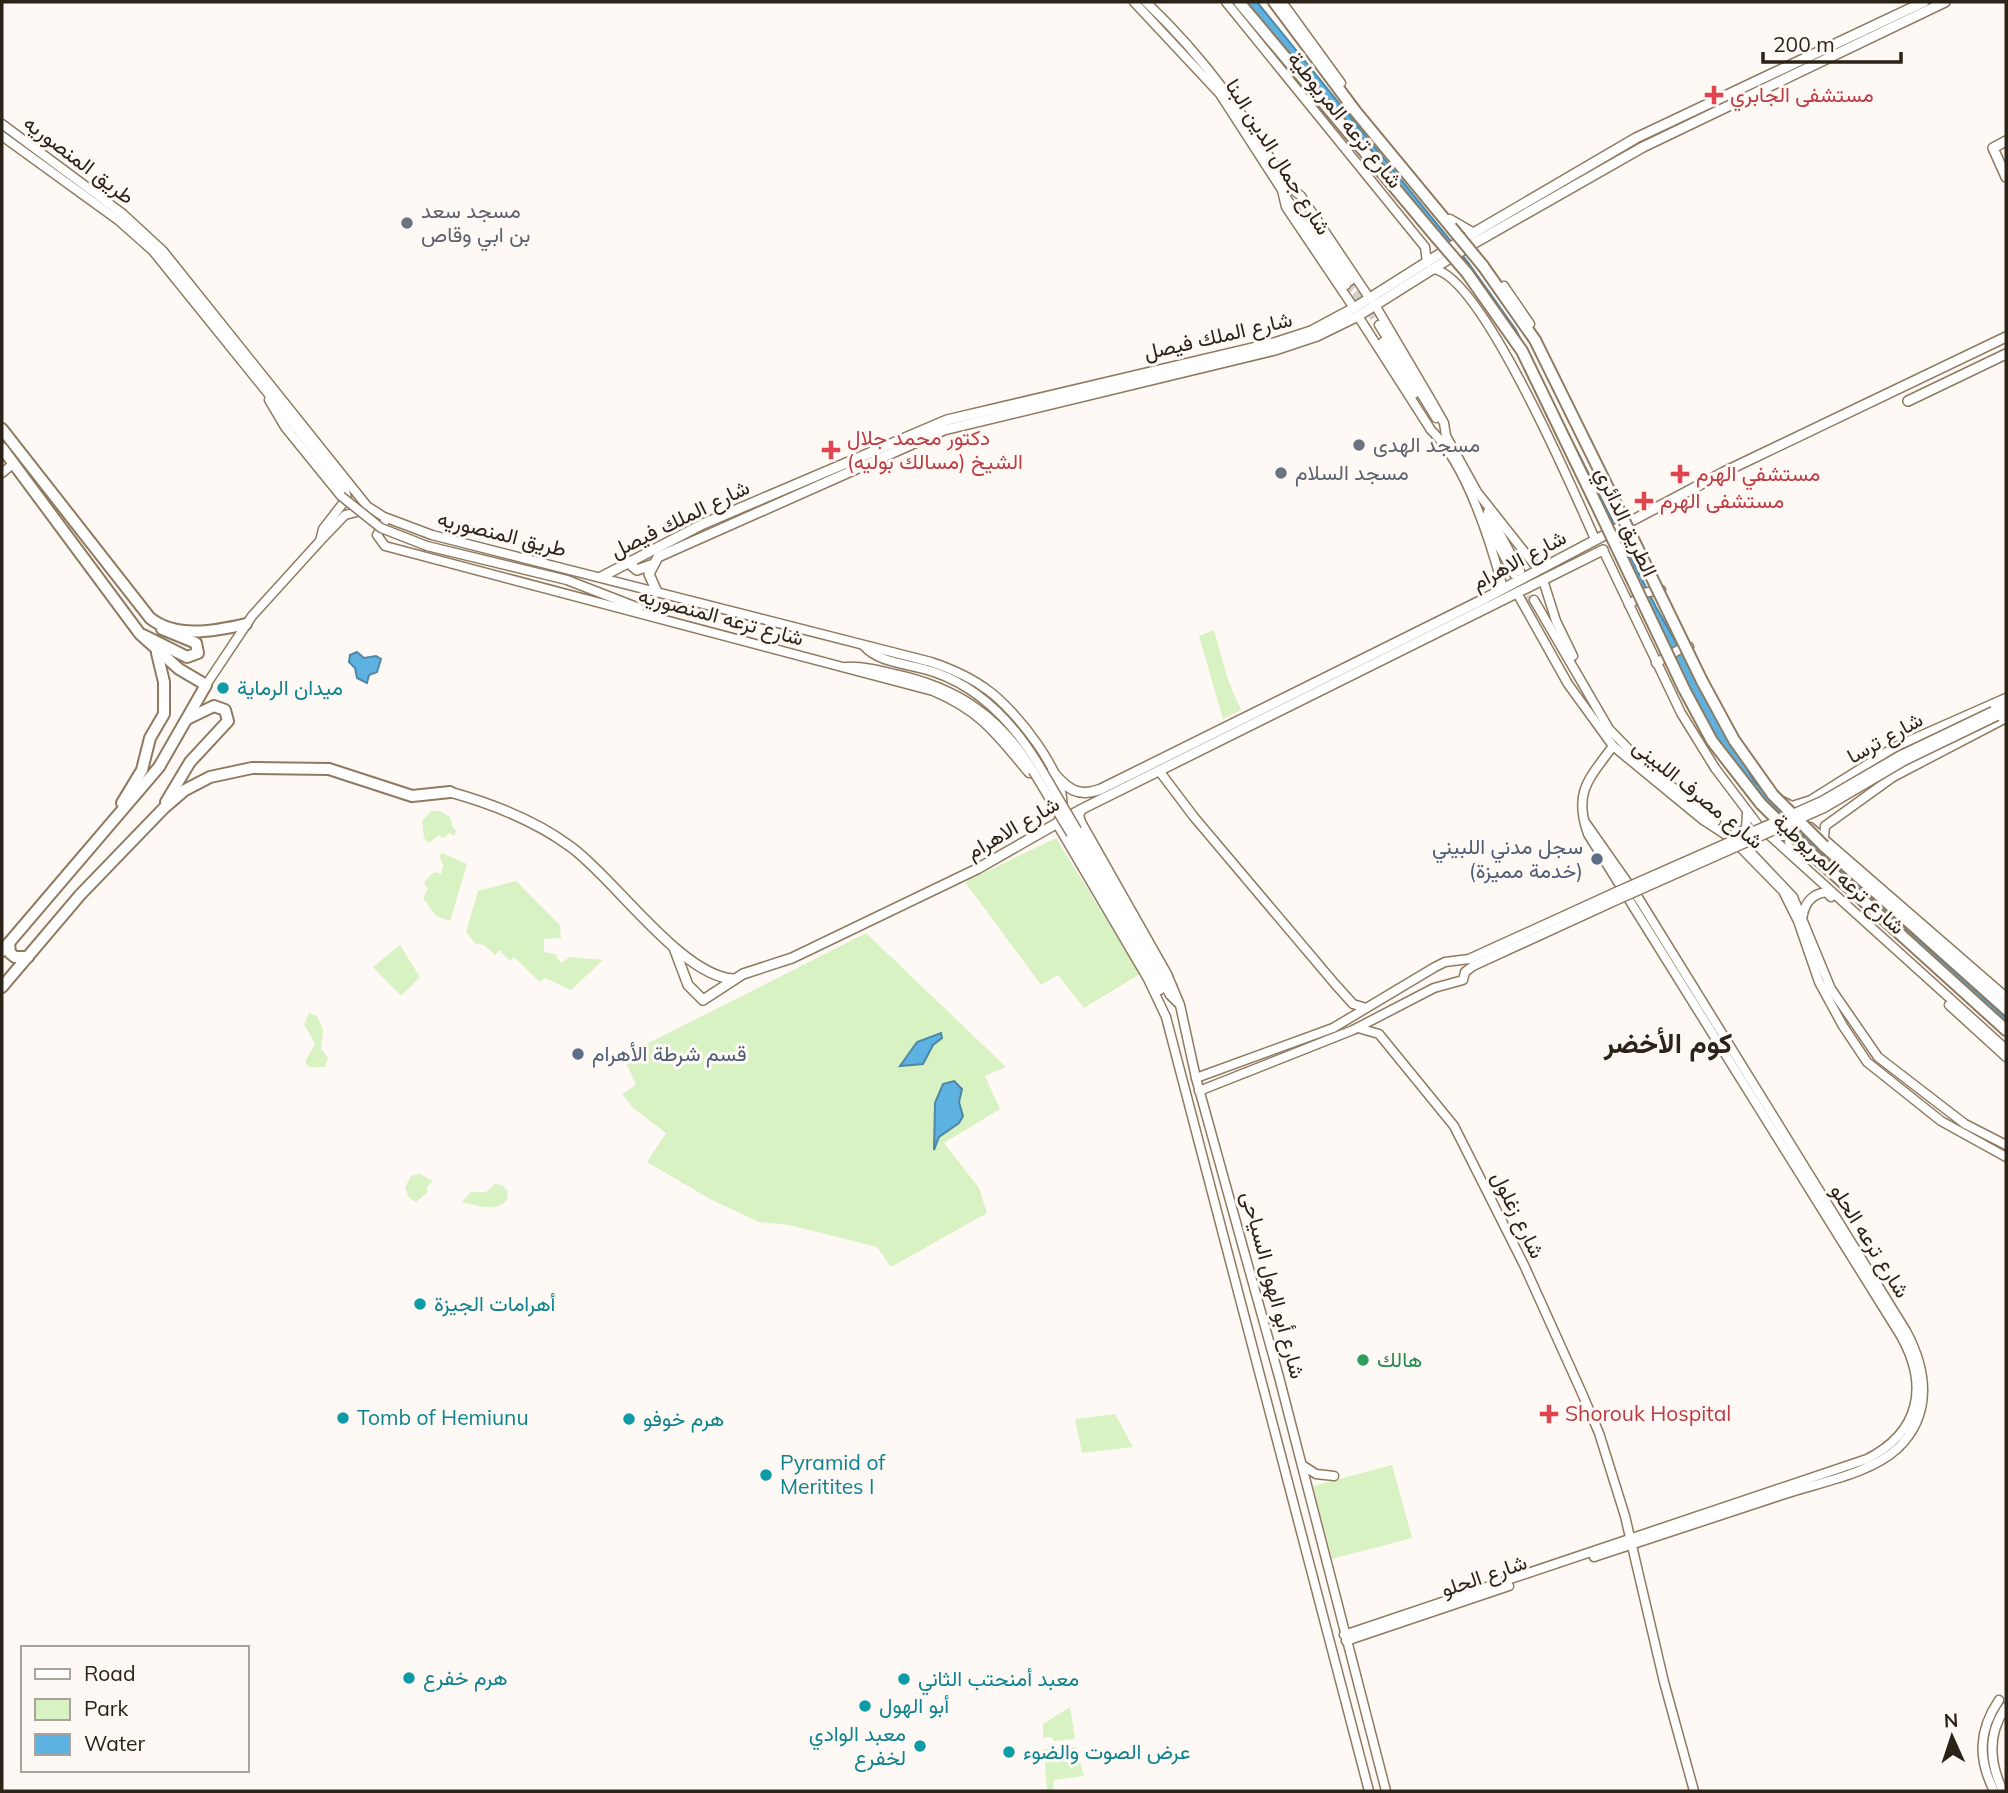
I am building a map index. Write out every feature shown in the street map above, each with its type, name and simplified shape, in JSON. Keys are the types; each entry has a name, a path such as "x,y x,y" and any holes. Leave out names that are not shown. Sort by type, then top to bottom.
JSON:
{"highway":[{"name":"الطريق الدائري","path":"1239,2 1477,285 1514,337 1543,390 1693,707 1723,758 1792,836 2006,1030"},
{"name":"الطريق الدائري","path":"1274,2 1356,112 1483,266 1525,325 1558,383 1709,696 1757,775 1802,827 2006,1009"},
{"path":"2,429 137,604 168,635 196,643 198,653 187,657 140,634"},
{"path":"2,447 140,634 156,650 206,685 159,767 5,947 15,957 28,957"},
{"path":"159,624 203,631 246,624"},
{"path":"102,835 142,770 150,738 164,714 164,682 156,650"},
{"path":"164,808 190,762 228,721 225,710 215,706 187,719"},
{"path":"2,987 80,895 164,808 202,780 227,771 251,768 336,770 419,797 450,792"}],"main road":[{"name":"شارع جمال الدين البنا","path":"1134,2 1226,101 1285,188 1301,196 1375,306 1432,400 1444,423 1443,437 1431,430 1286,207 1285,188 1233,98 1193,49 1146,2"},
{"name":"شارع ترعه المريوطية","path":"1226,2 1281,74 1425,247 1430,266 1451,276 1502,348 1595,539"},
{"name":"شارع ترعه المريوطية","path":"1282,2 1358,108 1412,176 1451,221 1472,239"},
{"name":"شارع الملك فيصل","path":"1472,239 1634,152 1909,14 1924,2"},
{"name":"شارع الملك فيصل","path":"657,592 649,579 651,565 658,557 944,430 1286,340 1359,316 1430,266 1599,158 1694,108 1909,14 1945,2"},
{"path":"1694,108 1699,119"},
{"name":"طريق المنصوريه","path":"2,124 29,150 153,251 346,493 345,503 323,529 320,541"},
{"name":"طريق المنصوريه","path":"2,136 29,150 123,214 163,251 370,509 432,535 946,667 985,688 1017,719 1050,767 1063,796 1059,827"},
{"path":"2006,141 1993,148 2006,177"},
{"path":"1285,188 1348,283"},
{"path":"1472,239 1479,255 1542,344 1628,521"},
{"path":"1359,316 1375,306"},
{"path":"1377,327 1443,437 1517,572"},
{"name":"شارع الاهرام","path":"1050,767 1065,787 1091,793 1503,588 1724,472 2006,337"},
{"path":"1908,401 2006,354"},
{"path":"262,385 292,435 341,496 372,523 417,543 568,580 657,618"},
{"name":"شارع الملك فيصل","path":"601,577 703,524 927,427 1089,390"},
{"path":"2,472 14,463"},
{"path":"1474,494 1538,569"},
{"path":"1474,494 1503,588"},
{"path":"206,685 246,624 320,541 345,515 370,509"},
{"name":"شارع ترعه المنصوريه","path":"390,519 378,532 379,540 384,546 839,668 913,685 952,699 990,725 1029,773 1042,772 1050,767"},
{"name":"شارع ترعه المريوطية","path":"1603,550 1698,743 1748,812 1769,838 2006,1049"},
{"name":"شارع الاهرام","path":"674,948 688,985 703,1000 734,979 792,958 977,869 1059,827 1082,808 1160,772 1603,550"},
{"path":"632,561 632,566 637,570 651,565"},
{"name":"شارع مصرف اللبينى","path":"1543,580 1556,621 1581,674 1581,692 1593,721 1613,746 1703,820 1732,839 1783,891 1798,921 1819,982 1867,1062 1941,1121 2006,1157"},
{"name":"شارع ترعه المريوطية","path":"1629,605 1643,593 1661,590 1735,739 1781,801 1811,832 2006,997"},
{"name":"شارع مصرف اللبينى","path":"1517,593 1568,684 1581,692 1609,729 1632,754 1733,835 1780,880 1803,915 1831,989 1878,1057 1965,1124 2006,1145"},
{"path":"1531,602 1581,692"},
{"path":"1654,658 1680,643 1684,637"},
{"path":"863,645 873,654 931,671 959,683 985,700 1011,726 1057,795 1170,995 1180,1005"},
{"path":"1654,658 1689,647"},
{"path":"839,668 863,667 934,684 968,700 1001,727 1024,755 1149,970 1164,999 1166,1017"},
{"path":"1282,698 1287,709"},
{"name":"شارع ترسا","path":"1781,801 1798,805 1828,791 1895,747 2006,698"},
{"path":"1999,715 2006,704"},
{"path":"1263,708 1268,710 1269,718"},
{"path":"1196,1078 1326,1031 1445,962 1469,960 1824,808 1904,761 2006,711"},
{"name":"شارع ترسا","path":"1811,832 1825,826 1893,777 1999,715"},
{"name":"شارع ترعه الحلو","path":"1613,746 1583,790 1581,806 1585,822 1606,863 1895,1320 1909,1350 1918,1383 1910,1418 1888,1447 1867,1459 1629,1542"},
{"path":"1160,772 1194,817 1353,1004 1366,1009"},
{"path":"1828,791 1829,808 1839,814"},
{"path":"450,792 518,816 563,841 603,874 674,948 711,974 734,979"},
{"path":"1059,827 1067,822 1081,822 1079,815 1082,808"},
{"path":"1733,835 1746,829 1748,812"},
{"path":"1748,812 1795,855"},
{"name":"شارع أبو الهول السياحى","path":"1081,822 1167,974 1180,1005 1199,1091 1237,1219 1386,1791"},
{"name":"شارع أبو الهول السياحى","path":"1059,827 1148,979 1166,1017 1369,1791"},
{"path":"1776,836 1790,838 1811,832"},
{"path":"1790,838 1789,845 1801,866"},
{"path":"1803,915 1809,900 1826,892 1893,950 2006,1057"},
{"path":"1199,1091 1358,1028 1434,988 1463,980 1463,975 1470,968 1618,896"},
{"path":"1353,1004 1353,1017"},
{"path":"1358,1028 1379,1034 1382,1016"},
{"name":"شارع زغلول","path":"1379,1034 1454,1126 1524,1265 1596,1429 1629,1542 1694,1791"},
{"path":"1213,1072 1213,1080 1217,1084"},
{"path":"1220,1223 1226,1233 1232,1233 1237,1219"},
{"path":"1228,1254 1234,1244 1245,1250"},
{"path":"1301,1464 1316,1474 1334,1476"},
{"name":"شارع الحلو","path":"1345,1638 1629,1542"},
{"path":"1994,1791 1984,1768 1982,1749 1986,1724 2005,1700"},
{"path":"2003,1791 1992,1763 1991,1747 1994,1729 2005,1700"},
{"path":"1362,1762 1377,1758"}],"green space":[{"path":"1214,630 1228,680 1241,710 1223,719 1199,636"},
{"path":"431,811 440,811 450,817 453,828 457,830 454,836 449,833 443,838 439,835 429,843 424,838 422,821"},
{"path":"1056,838 1140,974 1084,1008 1058,975 1041,985 965,882"},
{"path":"442,853 467,864 450,921 436,916 423,898 428,889 424,882 434,872 441,874 443,865 439,856"},
{"path":"516,881 560,925 561,938 544,939 544,952 555,954 561,963 570,957 603,960 571,990 545,978 540,982 514,957 510,961 499,950 495,955 484,945 476,944 466,932 478,891"},
{"path":"866,933 1006,1067 985,1076 1000,1109 944,1143 979,1188 987,1213 891,1267 877,1247 789,1225 759,1222 710,1199 647,1162 666,1133 633,1108 622,1094 636,1085 623,1056"},
{"path":"400,945 420,977 401,996 373,967"},
{"path":"309,1013 317,1016 323,1030 321,1049 328,1058 325,1067 309,1067 305,1062 315,1044 304,1024"},
{"path":"420,1174 433,1181 427,1187 427,1193 416,1202 409,1198 405,1187 411,1176"},
{"path":"495,1184 502,1185 508,1191 507,1200 502,1204 485,1207 462,1202 471,1192 486,1192"},
{"path":"1115,1414 1133,1447 1082,1453 1075,1419"},
{"path":"1392,1465 1412,1538 1332,1559 1313,1486"},
{"path":"1070,1707 1075,1739 1054,1741 1051,1737 1043,1738 1043,1724"},
{"path":"1076,1747 1084,1776 1054,1780 1053,1791 1047,1791 1044,1749"}],"water":[{"path":"1244,2 1257,2 1467,261 1516,330 1656,607 1754,781 1825,855 2006,1018 2006,1034 1729,770 1508,331"},
{"path":"357,652 364,658 376,656 381,659 377,672 369,675 367,683 357,678 355,668 349,662 350,655"},
{"path":"941,1033 942,1038 933,1045 923,1064 900,1066 917,1042"},
{"path":"954,1081 962,1089 959,1102 963,1116 959,1123 939,1137 934,1150 935,1103 943,1084"}],"tunnel":[{"path":"1350,281 1379,325"},
{"path":"1346,285 1362,309"},
{"path":"1520,586 1529,603"}],"place":[{"name":"مستشفى الجابري","path":"1714,95"},
{"name":"مسجد سعد بن ابي وقاص","path":"407,223"},
{"name":"مسجد الهدى","path":"1359,445"},
{"name":"دكتور محمد جلال الشيخ (مسالك بوليه)","path":"831,450"},
{"name":"مسجد السلام","path":"1281,473"},
{"name":"مستشفي الهرم","path":"1680,474"},
{"name":"مستشفى الهرم","path":"1644,501"},
{"name":"ميدان الرماية","path":"223,688"},
{"name":"سجل مدني اللبيني (خدمة مميزة)","path":"1597,859"},
{"name":"قسم شرطة الأهرام","path":"578,1054"},
{"name":"أهرامات الجيزة","path":"420,1304"},
{"name":"هالك","path":"1363,1360"},
{"name":"Shorouk Hospital","path":"1549,1414"},
{"name":"Tomb of Hemiunu","path":"343,1418"},
{"name":"هرم خوفو","path":"629,1419"},
{"name":"Pyramid of Meritites I","path":"766,1475"},
{"name":"هرم خفرع","path":"409,1678"},
{"name":"معبد أمنحتب الثاني","path":"904,1679"},
{"name":"أبو الهول","path":"865,1706"},
{"name":"معبد الوادي لخفرع","path":"920,1746"},
{"name":"عرض الصوت والضوء","path":"1009,1752"}],"district":[{"name":"كوم الأخضر","path":"1668,1043"}]}
